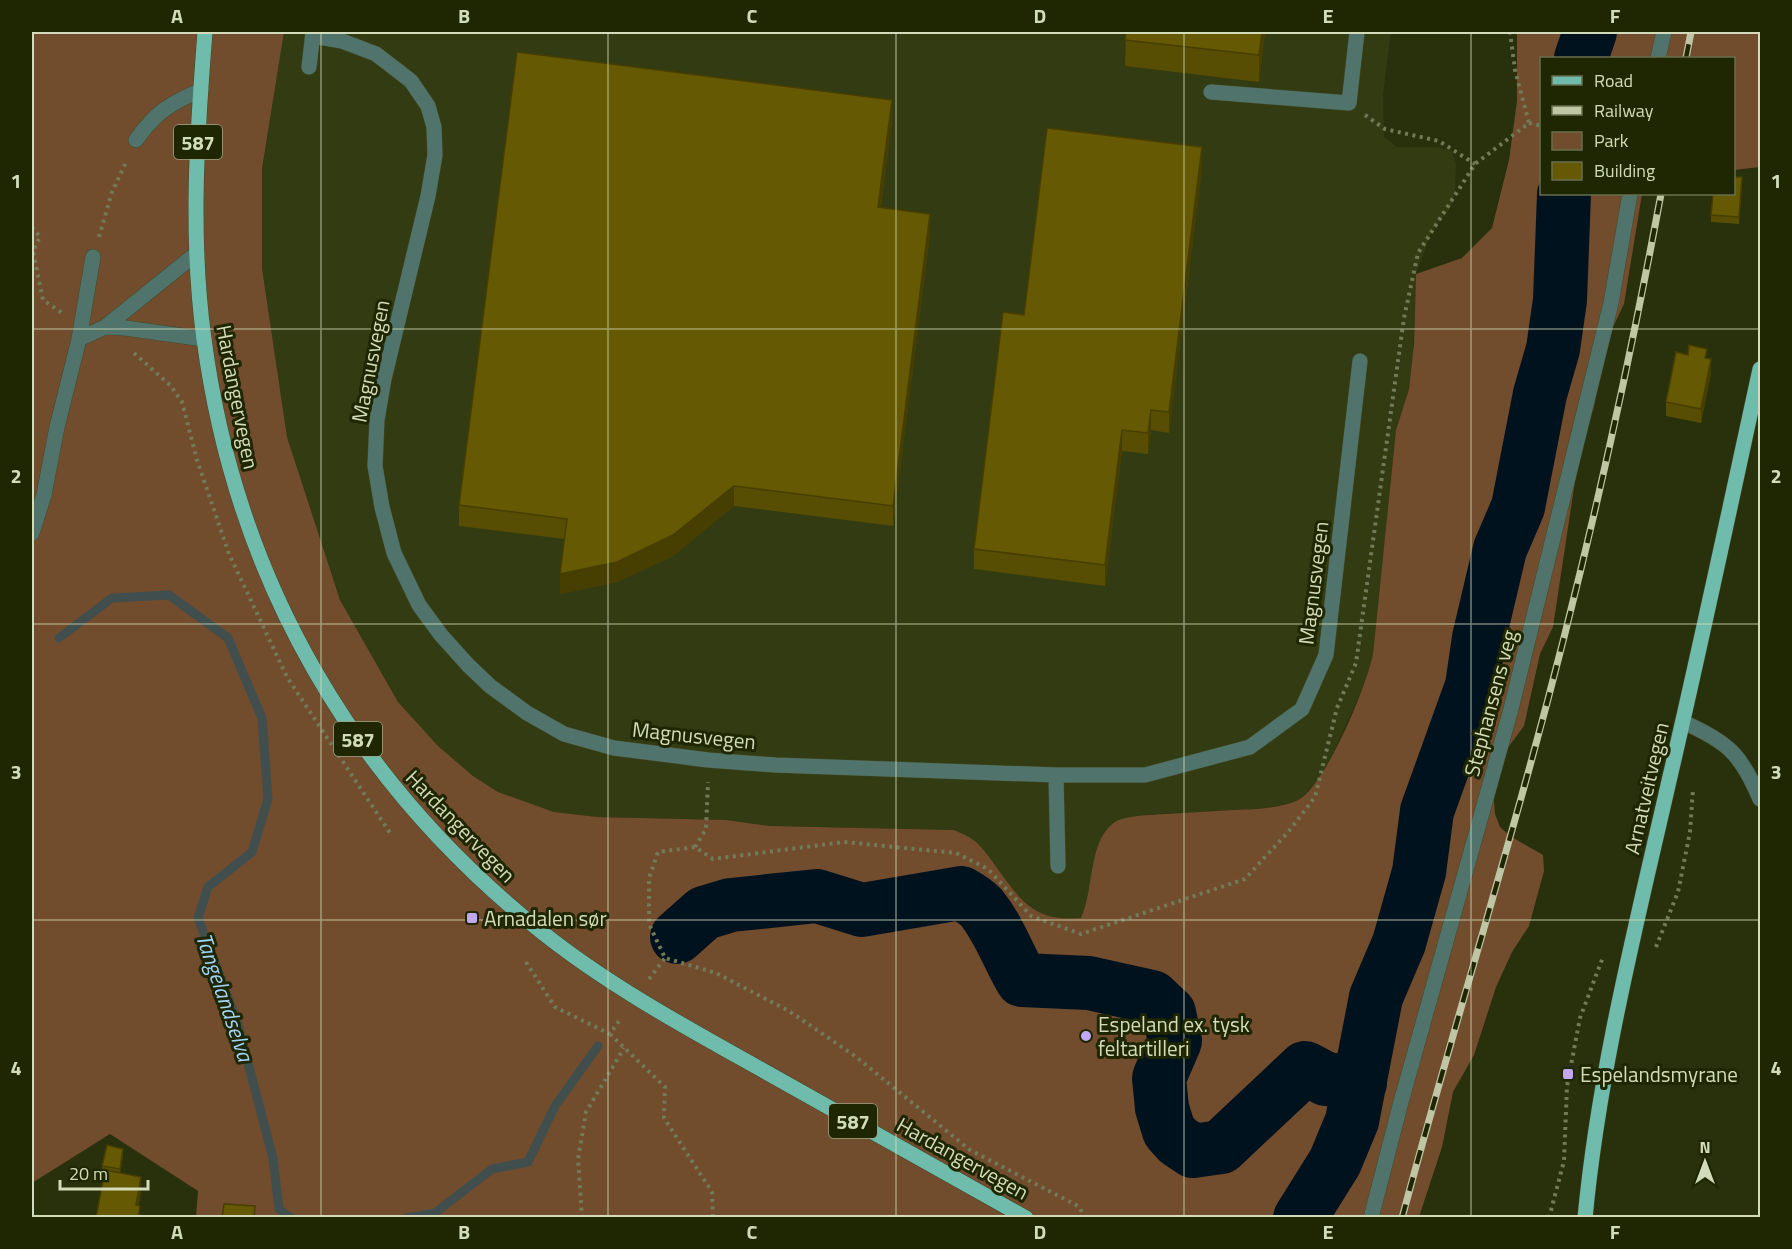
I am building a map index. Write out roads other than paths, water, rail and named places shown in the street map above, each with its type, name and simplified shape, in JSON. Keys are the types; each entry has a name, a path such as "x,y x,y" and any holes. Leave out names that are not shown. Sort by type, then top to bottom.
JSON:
{"main road":[{"name":"Hardangervegen","path":"205,32 196,189 197,252 204,339 222,440 254,543 276,595 298,642 324,687 360,741 414,812 461,861 547,936 604,976 680,1024 1026,1218"},
{"name":"Arnatveitvegen","path":"1585,1218 1598,1112 1627,962 1761,369"}],"street":[{"path":"1211,92 1348,102 1357,32"},
{"path":"1658,57 1664,32"},
{"name":"Magnusvegen","path":"309,67 313,34 342,41 376,54 411,81 428,106 434,127 435,155 428,196 382,389 377,420 375,466 382,507 394,553 419,605 441,635 490,686 527,713 564,734 614,748 708,760 775,765 1056,775 1145,775 1250,747 1302,709 1326,655 1360,361"},
{"path":"136,140 150,120 166,107 201,90"},
{"name":"Stephansens veg","path":"1371,1218 1401,1102 1512,709 1611,303 1630,195"},
{"path":"79,339 105,327 197,252"},
{"path":"32,533 45,495 57,427 79,339 93,258"},
{"path":"105,327 125,327 204,339"},
{"path":"1683,722 1720,739 1733,751 1745,767 1761,799"},
{"path":"1056,775 1058,866"}],"waterway":[{"path":"1581,57 1590,32"},
{"path":"1300,1218 1335,1162 1352,1121 1376,997 1399,943 1419,872 1427,811 1472,686 1479,638 1500,549 1518,507 1540,394 1553,349 1560,300 1564,195"},
{"name":"Tangelandselva","path":"59,638 112,598 169,595 228,638 262,718 268,799 252,852 208,887 198,918 237,1021 273,1158 279,1209 291,1218"},
{"name":"Tangelandselva","path":"677,937 704,913 731,905 817,896 862,910 961,893 979,905 987,915 1022,980 1089,983 1152,997 1169,1013 1175,1041 1159,1078 1162,1108 1169,1131 1178,1141 1193,1151 1221,1147 1305,1068 1326,1079 1360,1083"},
{"name":"Tangelandselva","path":"407,1218 435,1213 492,1169 528,1162 555,1106 598,1046"}],"railway":[{"path":"1686,57 1691,32"},
{"path":"1402,1218 1566,629 1617,412 1661,195"}],"place":[{"name":"Arnadalen sør","path":"472,918"},
{"name":"Espeland ex. tysk feltartilleri","path":"1086,1036"},
{"name":"Espelandsmyrane","path":"1568,1074"}]}
